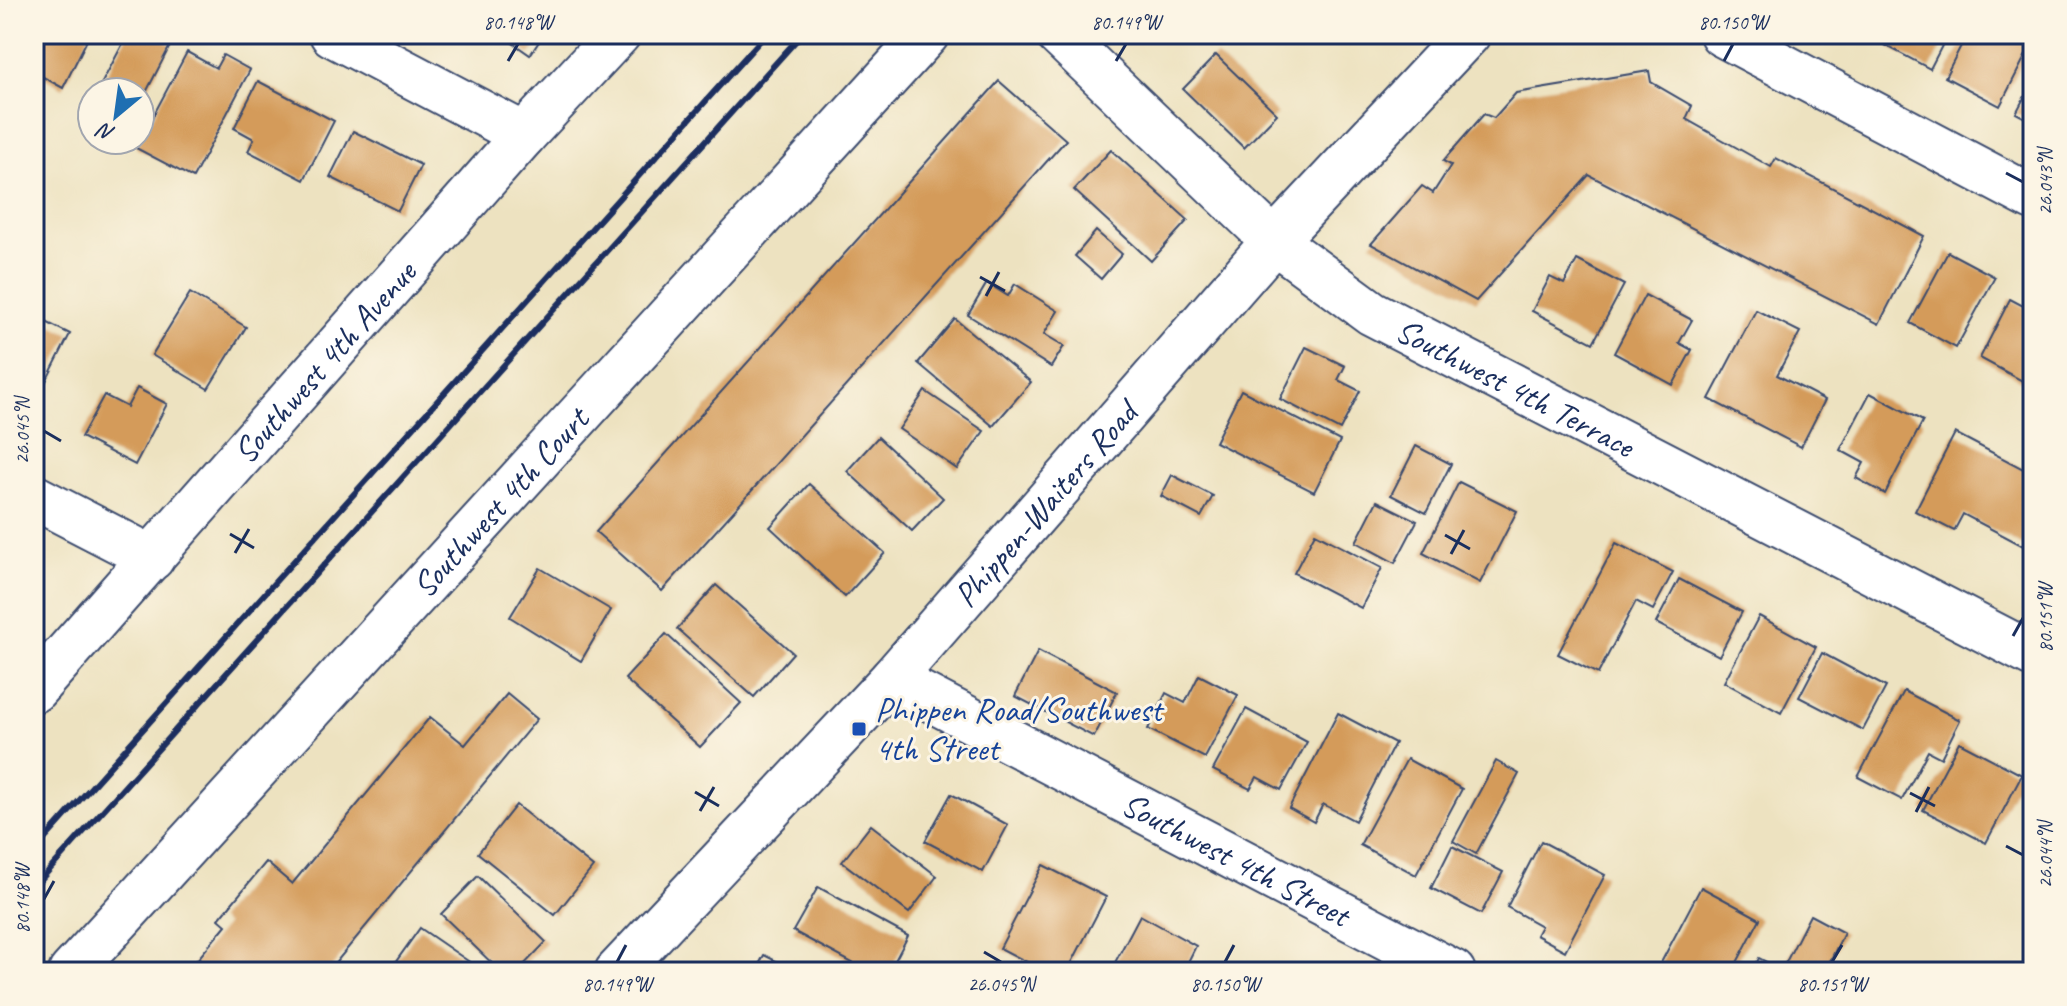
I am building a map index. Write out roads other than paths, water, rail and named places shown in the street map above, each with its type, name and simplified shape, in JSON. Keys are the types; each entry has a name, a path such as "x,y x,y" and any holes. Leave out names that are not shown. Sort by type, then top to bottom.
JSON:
{"street":[{"path":"332,34 524,135"},
{"name":"Southwest 4th Avenue","path":"34,690 524,135 618,34"},
{"name":"Southwest 4th Court","path":"71,972 927,34"},
{"name":"Southwest 4th Terrace","path":"1058,34 1274,241 1372,313 2033,655"},
{"name":"Phippen-Waiters Road","path":"617,972 892,679 1274,241 1468,34"},
{"path":"1722,34 2033,198"},
{"path":"34,497 152,558"},
{"name":"Southwest 4th Street","path":"892,679 1453,972"}],"railway":[{"path":"34,851 766,34"},
{"path":"34,887 802,34"}],"place":[{"name":"Phippen Road/Southwest 4th Street","path":"859,729"}]}
